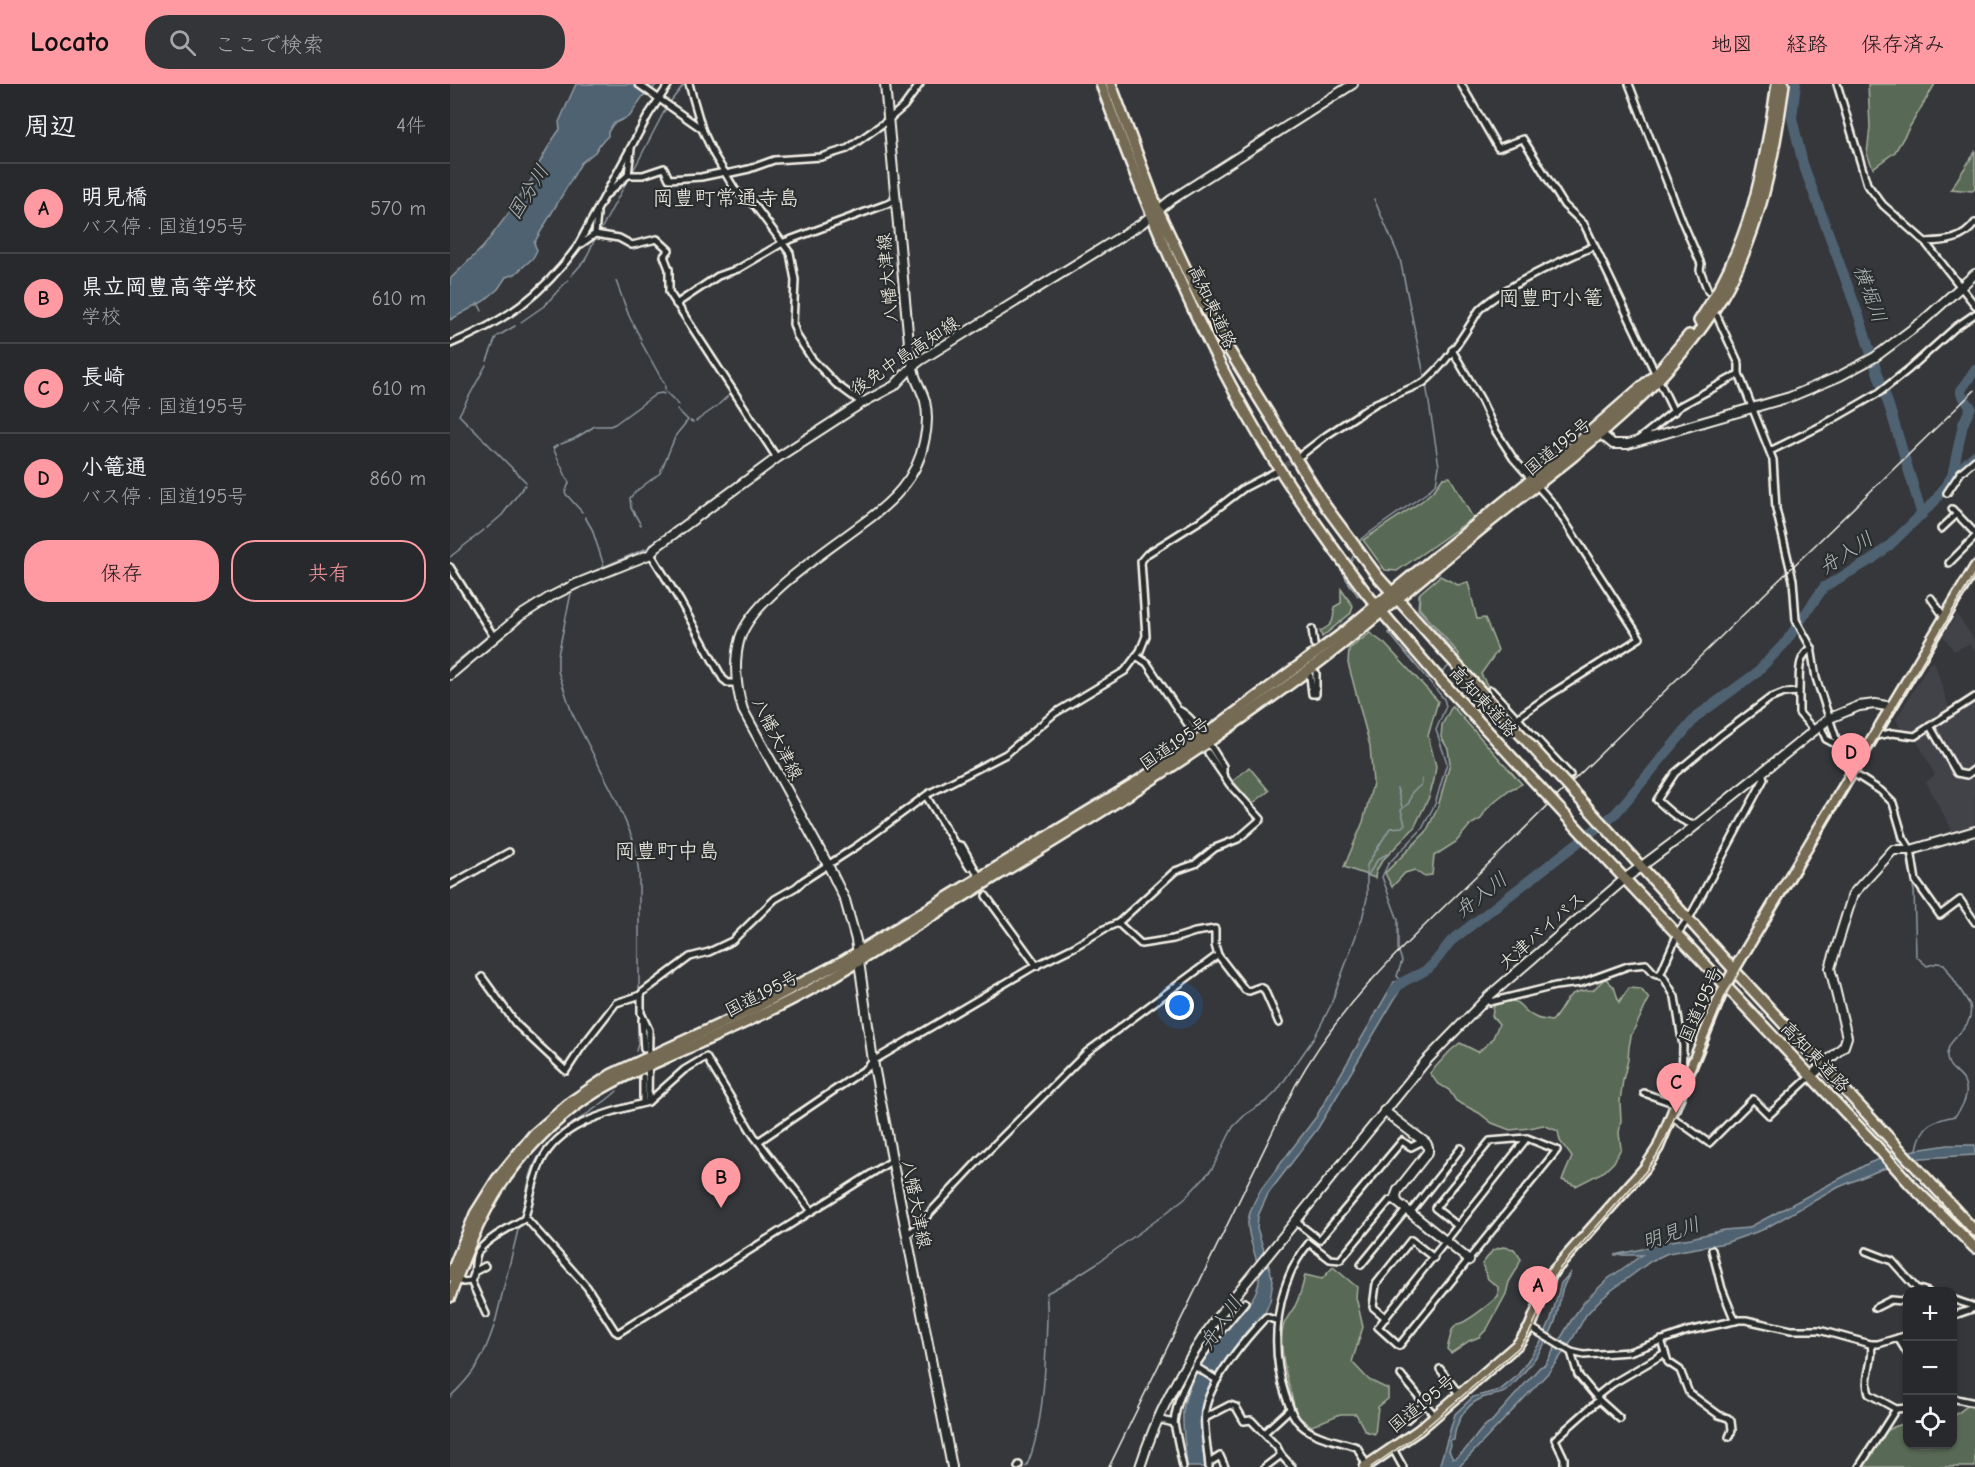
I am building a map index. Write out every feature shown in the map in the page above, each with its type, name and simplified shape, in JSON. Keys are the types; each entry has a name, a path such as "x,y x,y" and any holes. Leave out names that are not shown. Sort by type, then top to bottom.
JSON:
{"highway":[{"name":"高知東道路","path":"1101,84 1124,146 1155,213 1200,299 1303,471 1368,564 1444,651 1734,970 1975,1231"},
{"name":"高知東道路","path":"1111,84 1155,213 1192,305 1233,388 1300,500 1364,589 1435,674 1591,843 1678,933 1911,1185 1975,1248"},
{"name":"国道195号","path":"1658,376 1701,317 1731,265 1746,231 1760,181 1777,84"},
{"name":"国道195号","path":"1203,741 1379,608 1597,431 1686,348 1720,300 1743,255 1766,188 1784,84"},
{"name":"国道195号","path":"1366,1466 1378,1462 1409,1438 1518,1344 1530,1327 1552,1274 1645,1168 1661,1143 1734,970 1975,567"},
{"name":"国道195号","path":"450,1297 452,1277 475,1214 496,1179 533,1135 555,1114 612,1074 753,1010 858,956 982,880 1311,672 1379,608"}],"main road":[{"name":"八幡大津線","path":"885,84 912,366 925,400 927,415 924,442 904,487 886,505 793,576 758,608 740,637 736,655 736,683 743,710 845,900 858,956 873,1061 952,1467"},
{"name":"後免中島高知線","path":"450,675 520,616 550,597 585,580 651,554 656,547 777,458 862,403 894,386 912,366 1155,213 1171,200 1353,84"},
{"path":"1597,431 1613,444 1635,442 1811,390 1872,359 1923,321 1975,274"},
{"name":"大津バイパス","path":"1157,1419 1178,1376 1196,1347 1239,1290 1425,1062 1487,998 1626,878 1830,718 1859,706 1875,704 1892,707"},
{"path":"1811,1076 1844,1046 1846,1037 1830,968 1853,894 1893,850 1911,850 1975,831"},
{"path":"1384,1111 1428,1147 1428,1152 1398,1190 1397,1202 1469,1260"},
{"path":"1140,1467 1157,1419"}],"street":[{"path":"638,84 702,129"},
{"path":"450,344 487,328 531,299 558,273 578,247 649,114 669,84"},
{"path":"689,84 702,129 713,153 736,191 755,206 790,253 795,280 792,314 797,336 813,359 836,384 862,403"},
{"path":"628,175 643,175 663,168 669,179 701,177 749,169 774,160 837,154 856,144 888,120 904,106 921,84"},
{"path":"1461,84 1498,148 1523,139 1564,205 1584,224 1674,412"},
{"path":"1629,84 1701,264 1700,270 1708,291"},
{"path":"1837,84 1867,184 1883,205 1925,242 1975,305"},
{"path":"604,198 628,175 631,147"},
{"path":"676,304 718,276 738,269 784,242 895,201"},
{"path":"595,234 597,209"},
{"path":"1925,242 1950,241 1960,237 1975,223"},
{"path":"578,247 595,234 619,237 632,245 654,239 660,240 669,250 664,256 669,271 668,290 777,458"},
{"path":"1301,455 1370,407 1429,378 1452,351 1485,303 1525,279 1594,246"},
{"path":"1770,451 1816,429 1884,389 1956,327 1975,314"},
{"path":"1717,316 1725,337 1730,340 1739,364 1739,374 1770,451 1774,468 1776,509 1792,580 1796,620 1812,648 1816,678 1844,763 1893,803 1904,837 1911,850 1916,881 1929,902 1940,915 1960,900 1975,922"},
{"path":"1452,351 1495,430 1530,485 1554,505 1641,638 1517,718"},
{"path":"1635,442 1680,405 1739,374"},
{"path":"1947,493 1961,472 1975,460"},
{"path":"482,977 516,1024 566,1071 616,1003 640,996 690,957 709,952 732,941 775,899 796,887 926,796 1006,754 1055,713 1121,674 1134,662 1146,636 1141,561 1147,554 1206,517 1245,488 1275,472"},
{"path":"1949,563 1975,535 1952,509"},
{"path":"1941,529 1957,514"},
{"path":"651,554 686,611 723,679 729,683 736,683"},
{"path":"450,567 494,637"},
{"path":"1931,598 1945,618"},
{"path":"1312,629 1314,644"},
{"path":"1812,648 1800,658 1799,713 1826,739 1839,746"},
{"path":"1137,656 1150,668 1178,710 1223,766 1223,773"},
{"path":"1491,690 1570,775"},
{"path":"1695,825 1688,824 1657,800 1675,773 1769,699 1784,693 1799,692"},
{"path":"1875,736 1892,733 1915,736 1975,697"},
{"path":"759,1141 867,1068 873,1061 1037,966 1118,923 1175,871 1195,864 1215,848 1238,839 1261,819 1230,785 1184,711 1178,710"},
{"path":"1930,726 1957,773 1967,775 1975,770"},
{"path":"1660,975 1678,933 1689,920 1764,779 1762,772"},
{"path":"926,796 969,867"},
{"path":"953,842 962,846 982,880"},
{"path":"450,885 509,852"},
{"path":"986,897 1037,966"},
{"path":"1118,923 1141,944 1215,929 1215,945 1218,955 1245,990 1260,987 1264,990 1279,1023"},
{"path":"907,1234 914,1230 981,1158 1087,1052 1218,955"},
{"path":"1487,998 1490,1002 1555,986 1581,983 1628,966 1646,964 1654,973 1662,976 1675,997 1683,1046 1684,1086"},
{"path":"640,996 641,1013 649,1030 645,1103"},
{"path":"471,1281 476,1271 475,1260 481,1247 522,1220 537,1172 545,1155 558,1141 591,1118 645,1103 684,1070 706,1057 754,1136 811,1210"},
{"path":"1671,1116 1709,1143 1753,1099 1769,1115 1811,1076"},
{"path":"643,1077 645,1103"},
{"path":"1644,1093 1676,1104"},
{"path":"1458,1226 1435,1208 1490,1141 1527,1138 1557,1150 1399,1346 1378,1327 1446,1243 1527,1138"},
{"path":"1295,1221 1319,1240 1402,1141 1411,1148 1423,1141"},
{"path":"1361,1265 1461,1148"},
{"path":"522,1220 587,1287 618,1333 893,1160"},
{"path":"1366,1466 1357,1447 1310,1431 1301,1425 1292,1414 1278,1368 1276,1335 1283,1296 1297,1257 1309,1243 1332,1260 1340,1260 1390,1200 1397,1202"},
{"path":"1386,1318 1373,1307 1376,1284 1411,1240 1434,1258"},
{"path":"1712,1250 1722,1289 1735,1321"},
{"path":"1866,1251 1892,1261 1915,1287"},
{"path":"476,1271 485,1266"},
{"path":"452,1277 463,1282 471,1281"},
{"path":"471,1281 486,1314"},
{"path":"1875,1308 1890,1300 1903,1300"},
{"path":"1957,1300 1975,1307"},
{"path":"1184,1467 1174,1423 1179,1398 1215,1338 1245,1302"},
{"path":"1957,1314 1975,1307"},
{"path":"1209,1465 1206,1404 1216,1380 1250,1334 1266,1317 1278,1321"},
{"path":"1530,1327 1570,1351 1584,1355 1629,1352 1688,1331 1746,1320 1791,1330 1819,1330 1872,1344 1903,1336"},
{"path":"1898,1338 1903,1346"},
{"path":"1661,1340 1668,1362 1680,1370 1689,1394 1731,1421 1730,1437"},
{"path":"1872,1344 1874,1353 1866,1386 1869,1394 1896,1409 1903,1408"},
{"path":"1570,1351 1578,1375 1620,1419"},
{"path":"1564,1467 1564,1458 1555,1439 1612,1384 1665,1353"},
{"path":"1198,1368 1216,1380"},
{"path":"1440,1369 1460,1395"},
{"path":"1401,1375 1435,1416"},
{"path":"1957,1399 1975,1403"},
{"path":"1406,1420 1424,1404"},
{"path":"1205,1418 1230,1405 1236,1407 1244,1421 1251,1420 1293,1467"},
{"path":"1264,1433 1290,1409"},
{"path":"1859,1467 1896,1409"},
{"path":"1157,1419 1174,1423"},
{"path":"1393,1449 1403,1467"},
{"path":"1265,1467 1281,1455"},
{"path":"1209,1465 1220,1456 1225,1467"}],"shaded area":[{"path":"1957,614 1975,641 1975,652 1969,644 1954,651 1943,636"},
{"path":"1934,661 1949,708 1975,691 1975,828 1954,834 1926,782 1935,775 1913,734 1901,731 1896,719 1929,664"}],"green space":[{"path":"1868,84 1935,84 1895,152 1873,168 1867,154 1870,127"},
{"path":"1975,152 1975,189 1972,191 1951,189"},
{"path":"1450,477 1473,518 1397,571 1385,570 1363,540 1422,501 1443,478"},
{"path":"1440,576 1458,585 1468,582 1477,619 1485,618 1498,650 1481,674 1489,691 1458,658 1459,654 1419,608 1420,593"},
{"path":"1341,589 1353,606 1351,613 1322,637 1320,631 1328,627 1333,619 1334,607 1341,603"},
{"path":"1370,633 1385,644 1438,701 1428,736 1436,766 1429,797 1414,828 1382,861 1375,878 1344,867 1363,822 1373,783 1370,746 1348,663 1349,649"},
{"path":"1452,706 1522,784 1496,800 1481,819 1470,825 1456,842 1434,856 1432,875 1423,876 1415,870 1405,873 1392,887 1385,873 1426,832 1438,807 1450,763 1448,749 1441,737 1442,725"},
{"path":"1249,767 1269,791 1252,804 1233,781"},
{"path":"1605,978 1614,987 1619,1002 1629,988 1641,989 1649,999 1631,1036 1620,1101 1621,1148 1614,1162 1605,1171 1576,1186 1562,1180 1572,1157 1560,1141 1558,1131 1543,1125 1510,1130 1492,1123 1456,1101 1449,1090 1437,1083 1430,1073 1460,1043 1478,1052 1492,1040 1499,1024 1492,1016 1494,1005 1515,1001 1539,1019 1552,1021 1571,995 1576,992 1593,990"},
{"path":"1503,1247 1514,1249 1521,1259 1509,1282 1506,1294 1487,1329 1479,1337 1451,1353 1447,1349 1452,1330 1457,1324 1472,1317 1498,1296 1498,1287 1488,1279 1482,1264 1493,1250"},
{"path":"1333,1267 1357,1287 1356,1297 1363,1327 1352,1362 1369,1380 1388,1389 1388,1399 1378,1407 1375,1434 1365,1431 1356,1414 1340,1414 1312,1426 1297,1416 1288,1382 1282,1342 1285,1322 1297,1302 1305,1275 1322,1279"},
{"path":"1971,1403 1975,1406 1975,1467 1855,1467 1881,1435 1903,1424 1903,1449 1957,1449 1957,1414"}],"water":[{"name":"国分川","path":"576,84 657,84 643,96 630,116 613,124 608,136 595,152 581,163 534,243 537,250 533,258 515,274 506,277 498,289 484,301 450,320 450,279 483,247 511,210 509,205 514,198 519,197 529,184 560,129 559,122"},
{"path":"1398,981 1403,985 1318,1128 1268,1194 1258,1216 1257,1228 1273,1280 1270,1301 1265,1313 1246,1332 1205,1399 1201,1413 1201,1426 1205,1467 1187,1467 1183,1412 1189,1388 1208,1353 1248,1304 1258,1287 1258,1266 1248,1229 1253,1204 1262,1188 1316,1117 1394,982"},
{"path":"1948,1145 1975,1145 1975,1155 1921,1158 1880,1170 1839,1187 1762,1230 1725,1243 1668,1253 1651,1261 1598,1302 1586,1315 1569,1345 1548,1373 1459,1467 1439,1467 1455,1414 1473,1397 1500,1390 1517,1376 1542,1340 1551,1319 1561,1283 1571,1272 1560,1298 1554,1325 1544,1345 1510,1388 1503,1393 1480,1399 1465,1411 1456,1427 1454,1440 1450,1441 1449,1451 1453,1459 1464,1451 1540,1367 1545,1365 1584,1302 1609,1278 1642,1255 1614,1255 1664,1242 1724,1230 1748,1228 1869,1163 1896,1153"}],"waterway":[{"path":"671,101 684,84"},
{"name":"横堀川","path":"1796,84 1792,118 1803,164 1860,319 1922,515"},
{"path":"632,173 666,108"},
{"path":"599,233 628,179"},
{"path":"1374,199 1400,259 1425,380"},
{"path":"571,276 585,260 596,237"},
{"path":"521,322 544,306 568,280"},
{"path":"616,281 629,316 641,339"},
{"path":"478,303 482,311"},
{"path":"498,336 515,326"},
{"path":"487,361 496,337"},
{"path":"641,342 665,385 665,389"},
{"path":"486,365 459,415 526,482"},
{"path":"1952,476 1963,424 1971,407 1961,394 1961,390 1975,370"},
{"path":"1360,541 1436,484 1439,466 1426,384"},
{"path":"666,392 679,405"},
{"path":"696,421 731,393"},
{"path":"561,444 595,426 615,424 656,394 664,394"},
{"path":"641,525 631,508 630,498 660,473 676,435 688,420 677,409"},
{"path":"558,445 553,448 569,483 565,493 582,512"},
{"name":"舟入川","path":"1393,992 1405,981 1429,968 1451,941 1616,813 1697,716 1755,674 1785,643 1824,587 1871,560 1889,546 1935,501 1952,476 1975,455"},
{"path":"487,528 502,515 525,485"},
{"path":"585,517 592,529 604,566"},
{"path":"450,557 484,530"},
{"path":"603,567 652,546"},
{"path":"1350,563 1354,554"},
{"path":"571,581 599,569"},
{"path":"1345,574 1358,596"},
{"path":"571,593 558,655 558,671 572,713 615,797 635,844 639,875 639,994"},
{"path":"1419,594 1418,609 1457,655 1455,659"},
{"path":"1388,632 1444,699 1446,706 1436,730 1447,763 1435,804 1422,829 1388,864 1382,877 1398,920 1398,949 1402,961 1397,976 1402,982"},
{"path":"450,667 488,633"},
{"path":"1440,674 1450,665"},
{"path":"1026,1467 1037,1434 1043,1393 1047,1293 1097,1263 1186,1197 1212,1169 1233,1127 1246,1114 1268,1100 1277,1091 1314,1038 1330,1007 1362,919 1367,898 1367,865 1390,828 1402,827 1405,824 1401,810 1409,803 1412,792 1421,785 1422,779"},
{"path":"1397,788 1402,807"},
{"path":"1897,830 1899,843"},
{"path":"1368,875 1378,859 1387,854"},
{"path":"1907,856 1914,891 1916,956 1927,966 1937,963 1944,964 1970,1005 1968,1021 1951,1043 1947,1058 1949,1065 1964,1081 1965,1100 1955,1116 1934,1122 1925,1129 1917,1149"},
{"path":"636,1051 638,1008"},
{"path":"521,1218 530,1178 539,1156 555,1137 617,1091"},
{"path":"495,1323 519,1226"},
{"path":"450,1397 477,1365 494,1326"}],"tunnel":[{"path":"1279,469 1296,458"},
{"path":"969,867 986,896"}],"tram line":[{"path":"1371,1467 1417,1435 1518,1348 1531,1329 1560,1268 1645,1172 1657,1155 1725,996 1975,573"}],"railway":[{"path":"1109,1467 1295,1086 1341,1016 1368,984 1425,925 1975,390"}],"place":[{"name":"小篭通","path":"1851,783"},
{"name":"長崎","path":"1676,1113"},
{"name":"県立岡豊高等学校","path":"721,1208"},
{"name":"明見橋","path":"1538,1316"}],"district":[{"name":"岡豊町常通寺島","path":"726,198"},
{"name":"岡豊町小篭","path":"1551,298"},
{"name":"岡豊町中島","path":"667,851"}],"water label":[{"name":"明見川","path":"1671,1233"}]}
